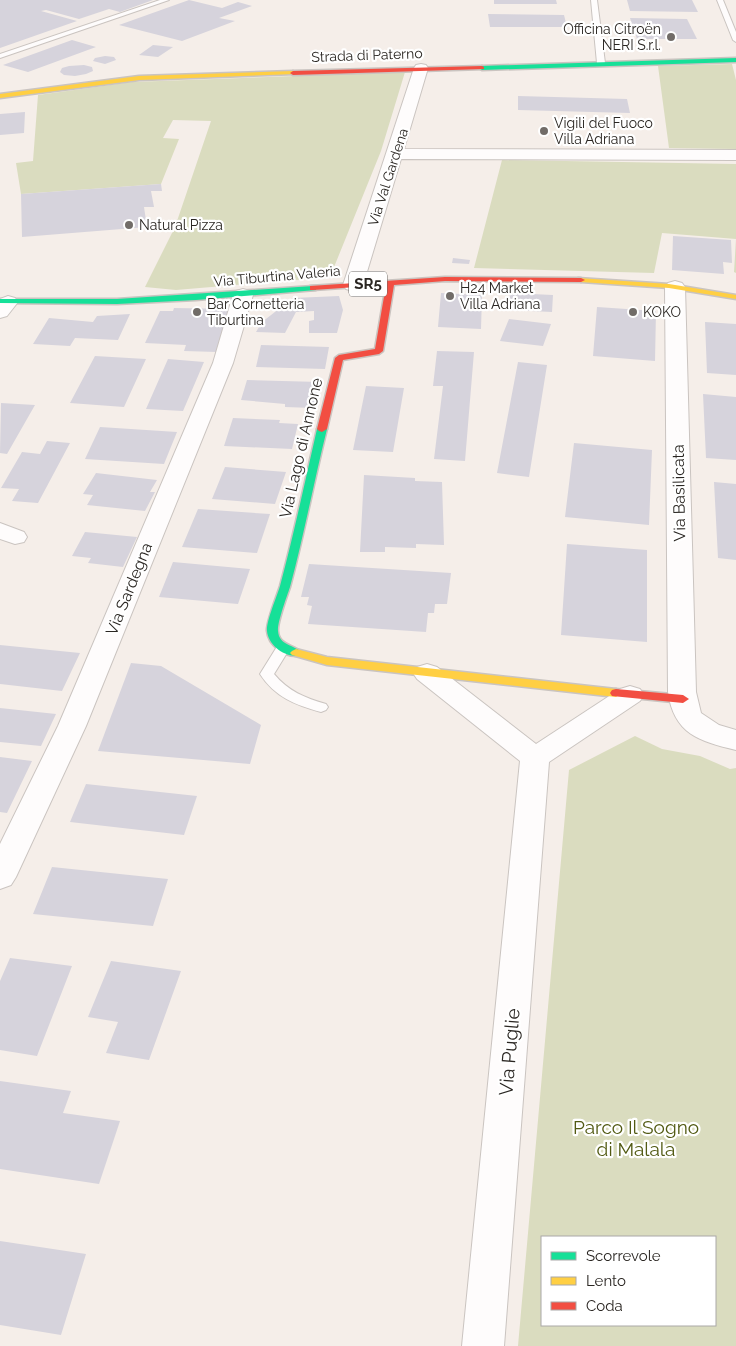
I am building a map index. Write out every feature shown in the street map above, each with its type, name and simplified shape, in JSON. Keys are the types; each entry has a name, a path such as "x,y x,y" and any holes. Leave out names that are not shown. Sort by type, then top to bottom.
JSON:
{"street":[{"name":"Strada di Paterno","path":"0,96 139,78 736,60"},
{"name":"Via Val Gardena","path":"352,285 396,154 421,68"},
{"path":"396,154 736,155"},
{"name":"Via Tiburtina Valeria","path":"3,305 111,303 243,295 352,285 522,279 589,281 675,287 736,298"},
{"name":"Via Lago di Annone","path":"282,648 276,642 272,630 285,586 339,358 379,350 390,283"},
{"name":"Via Basilicata","path":"675,287 680,640 683,699"},
{"name":"Via Sardegna","path":"0,877 72,726 223,363 243,295"},
{"path":"282,648 317,660 630,695 683,699 687,714 695,724 711,733 736,740"},
{"path":"427,673 535,758 630,695"},
{"name":"Via Puglie","path":"483,1346 535,758"}],"lane":[{"path":"0,56 166,0"},
{"path":"594,0 602,63"},
{"path":"720,0 736,40"},
{"path":"282,648 268,674 272,681 276,687 296,699 321,707"}],"green space":[{"path":"732,64 736,80 736,149 669,148 658,66"},
{"path":"405,72 381,151 330,277 176,290 145,287 175,227 211,121 173,120 163,138 179,139 161,184 21,194 16,163 33,161 38,95 132,82"},
{"path":"502,160 736,164 736,239 662,233 654,273 474,268"},
{"path":"736,239 736,273 734,272"},
{"name":"Parco Il Sogno di Malala","path":"635,736 662,749 700,756 730,769 736,768 736,1346 518,1346 569,770"}],"building":[{"path":"0,0 153,0 120,12 109,9 79,19 46,10 41,11 77,21 0,48"},
{"path":"189,0 222,8 238,2 252,6 219,18 235,21 182,41 119,25"},
{"path":"494,0 556,0 557,4 494,4"},
{"path":"627,0 692,0 698,12 630,11"},
{"path":"488,14 564,15 567,27 490,27"},
{"path":"630,18 687,19 697,39 637,39"},
{"path":"72,40 96,47 28,72 3,65"},
{"path":"153,45 173,47 158,57 139,55"},
{"path":"114,57 116,60 105,64 93,61 95,58"},
{"path":"84,65 92,67 93,71 75,76 64,75 60,72 62,68"},
{"path":"518,96 627,99 630,113 518,110"},
{"path":"25,112 24,133 0,135 0,114"},
{"path":"161,184 162,191 151,191 154,207 144,207 147,227 22,237 21,194"},
{"path":"673,236 731,240 732,263 723,262 724,274 672,270"},
{"path":"453,258 470,260 469,264 452,263"},
{"path":"441,293 482,295 481,329 438,327"},
{"path":"510,293 553,295 552,312 508,310"},
{"path":"339,296 343,310 337,333 309,333 309,321 314,320 314,311 296,312 285,333 256,332 262,322 293,298"},
{"path":"597,307 656,311 655,361 593,356"},
{"path":"174,308 233,309 217,352 184,351 186,345 145,343 160,311 173,311"},
{"path":"130,314 118,340 75,338 70,346 33,344 49,318 93,322 97,316"},
{"path":"509,319 551,324 543,346 500,341"},
{"path":"705,322 736,324 736,375 707,373"},
{"path":"261,345 329,347 325,369 256,367"},
{"path":"437,351 474,352 465,461 434,459 443,386 433,386"},
{"path":"95,356 146,359 124,407 70,403"},
{"path":"168,359 204,362 183,411 146,409"},
{"path":"518,362 547,365 529,477 497,473"},
{"path":"247,380 320,382 313,408 285,407 285,404 241,400"},
{"path":"366,386 404,388 393,452 353,450"},
{"path":"703,394 736,397 736,460 706,458"},
{"path":"1,403 35,405 7,454 0,453"},
{"path":"233,418 280,420 279,423 298,424 292,449 224,446"},
{"path":"100,427 177,432 164,464 85,459"},
{"path":"47,441 70,443 38,503 12,501 19,489 1,488 22,452 40,454"},
{"path":"574,443 652,450 649,525 565,517"},
{"path":"225,467 286,472 275,504 212,499"},
{"path":"96,473 157,480 150,492 155,492 145,511 87,505 93,495 83,494"},
{"path":"364,475 415,478 415,481 442,482 444,545 416,544 416,548 385,547 385,552 360,552"},
{"path":"714,482 736,484 736,560 718,558"},
{"path":"198,509 270,514 257,553 182,547"},
{"path":"85,532 137,537 123,567 88,563 91,558 72,556"},
{"path":"567,544 647,550 647,642 561,635"},
{"path":"173,562 250,569 238,604 159,597"},
{"path":"309,564 451,573 447,604 435,604 434,613 428,613 426,632 308,624 312,606 307,605 309,597 301,597"},
{"path":"0,645 80,653 62,691 0,684"},
{"path":"131,663 161,666 261,725 250,764 98,751"},
{"path":"0,708 56,714 41,746 0,742"},
{"path":"0,757 32,761 7,813 0,812"},
{"path":"86,784 197,796 184,835 70,822"},
{"path":"52,867 168,879 153,926 33,914"},
{"path":"10,958 72,966 37,1056 0,1050 0,981"},
{"path":"111,961 181,971 149,1060 106,1053 118,1022 88,1017"},
{"path":"0,1081 71,1091 63,1113 120,1121 99,1184 0,1169"},
{"path":"0,1241 86,1254 61,1335 0,1325"}],"traffic: fast":[{"path":"482,68 736,60"},
{"path":"0,301 117,301 313,288"},
{"path":"296,653 283,648 276,642 272,630 285,586 322,429"}],"traffic: slow":[{"path":"0,96 139,78 293,73"},
{"path":"581,280 669,286 736,297"},
{"path":"296,653 327,661 616,693"}],"traffic: jam":[{"path":"293,73 482,68"},
{"path":"313,288 445,279 581,280"},
{"path":"322,429 339,358 379,351 390,283"},
{"path":"616,693 683,699"}],"place":[{"name":"Officina Citroën NERI S.r.l.","path":"671,37"},
{"name":"Vigili del Fuoco Villa Adriana","path":"544,131"},
{"name":"Natural Pizza","path":"129,225"},
{"name":"H24 Market Villa Adriana","path":"450,296"},
{"name":"Bar Cornetteria Tiburtina","path":"197,312"},
{"name":"KOKO","path":"633,312"}]}
